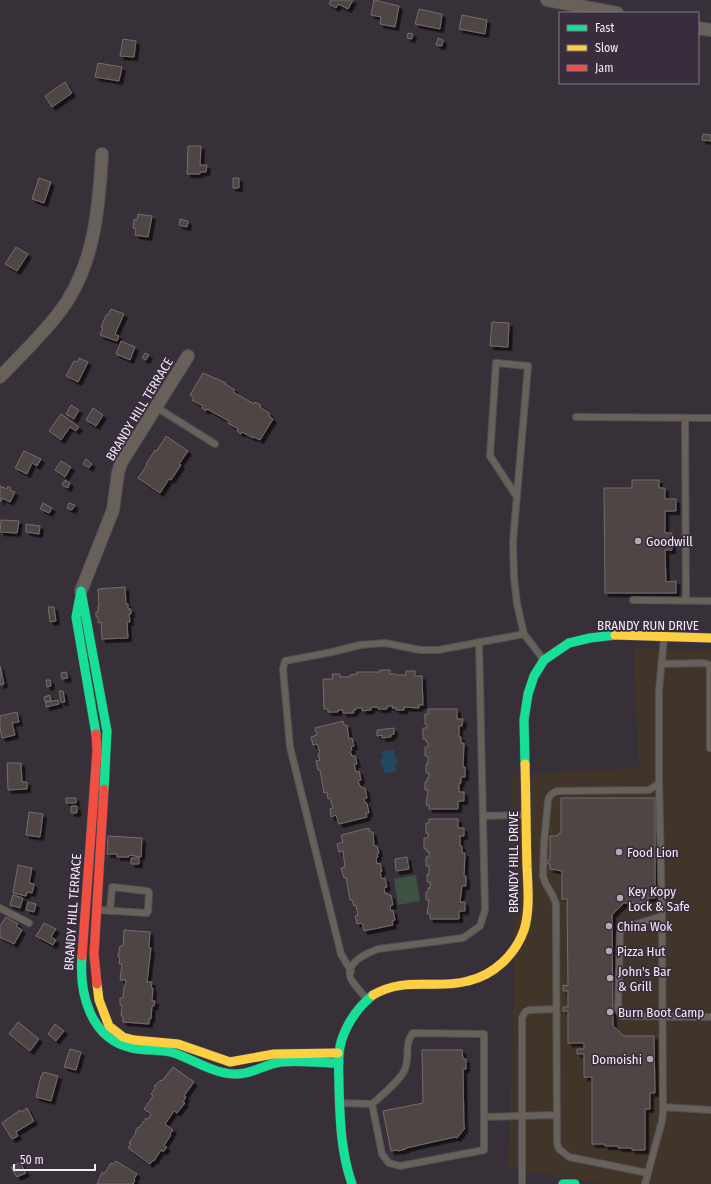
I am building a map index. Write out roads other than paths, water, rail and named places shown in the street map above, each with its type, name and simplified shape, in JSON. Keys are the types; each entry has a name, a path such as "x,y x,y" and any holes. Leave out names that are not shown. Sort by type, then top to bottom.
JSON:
{"street":[{"path":"547,0 612,12"},
{"path":"699,28 711,30"},
{"path":"0,377 59,314 80,277 88,257 96,223 102,154"},
{"name":"BRANDY HILL TERRACE","path":"188,356 121,463 118,473 114,510 82,591 76,617 96,735 97,751 81,971 82,987 94,1021 110,1041 122,1046 133,1049 164,1051 176,1054 233,1074 242,1074 271,1064 283,1062 339,1063"},
{"name":"BRANDY HILL TERRACE","path":"82,591 107,731 94,954 99,1000 109,1026 123,1037 134,1040 178,1044 230,1062 274,1054 338,1053"},
{"name":"BRANDY RUN DRIVE","path":"544,660 570,643 590,638 613,636 711,638"},
{"name":"BRANDY HILL DRIVE","path":"352,1184 344,1157 340,1135 338,1053 353,1016 367,999 392,986 458,983 478,978 495,969 510,956 524,930 528,900 524,720 528,694 534,676 544,660"},
{"path":"563,1184 575,1184"}],"lane":[{"path":"517,497 490,456 496,363 528,366 514,542 514,577 517,604 524,634 544,660"},
{"path":"156,407 215,444"},
{"path":"576,416 711,418"},
{"path":"685,418 686,601"},
{"path":"633,600 711,601"},
{"path":"351,971 340,954 290,747 283,669 286,661 360,645 385,644 420,650 438,650 524,634"},
{"path":"646,1184 662,1121 663,1107 659,690 664,636"},
{"path":"367,999 351,978 351,971 355,962 365,954 378,950 463,938 480,926 485,910 479,642"},
{"path":"662,664 704,663 710,665 711,748"},
{"path":"648,1173 569,1157 563,1153 557,1142 556,904 543,876 544,842 549,797 552,793 557,791 649,790 658,784 659,780"},
{"path":"483,816 526,815"},
{"path":"85,909 110,911 147,913 149,892 112,887 110,911"},
{"path":"0,908 29,923"},
{"path":"662,916 626,927 620,932 618,1009 621,1016 711,1017"},
{"path":"522,1184 522,1018 525,1012 529,1010 556,1009"},
{"path":"340,1103 372,1104 402,1074 406,1067 408,1038 413,1033 484,1034 484,1150 400,1166 389,1164 382,1154 372,1104"},
{"path":"663,1107 711,1110"},
{"path":"484,1117 557,1115"}],"water":[{"path":"394,750 398,764 395,764 396,772 384,773 380,759 383,758 382,751"}],"place":[{"name":"Goodwill","path":"638,541"},
{"name":"Food Lion","path":"619,852"},
{"name":"Key Kopy Lock & Safe","path":"620,898"},
{"name":"China Wok","path":"609,926"},
{"name":"Pizza Hut","path":"609,951"},
{"name":"John's Bar & Grill","path":"610,978"},
{"name":"Burn Boot Camp","path":"610,1012"},
{"name":"Domoishi","path":"650,1059"}]}
